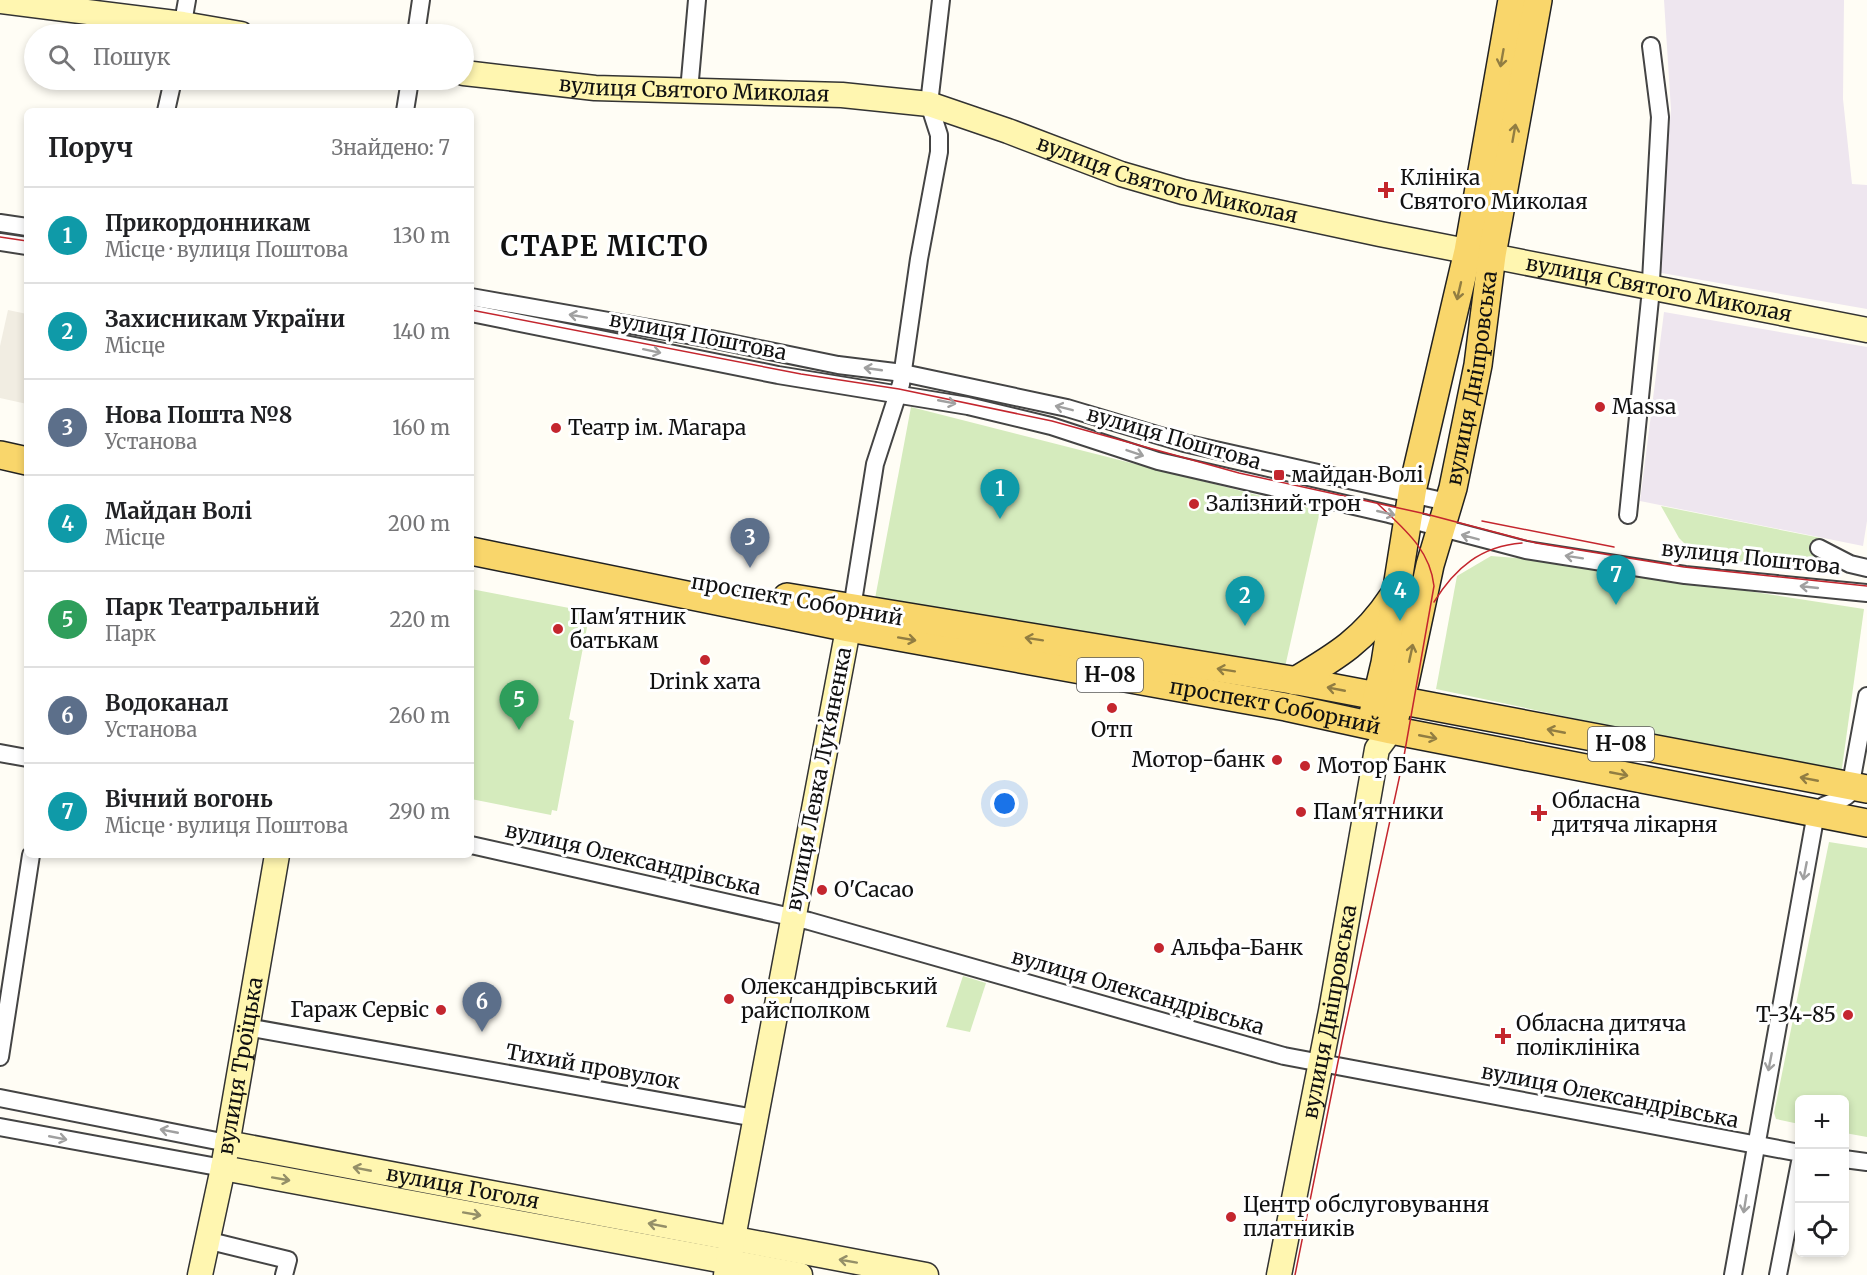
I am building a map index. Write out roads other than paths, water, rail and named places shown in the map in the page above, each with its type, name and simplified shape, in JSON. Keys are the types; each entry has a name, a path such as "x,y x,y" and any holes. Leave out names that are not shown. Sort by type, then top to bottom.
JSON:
{"main road":[{"name":"вулиця Дніпровська","path":"1380,735 1388,699 1453,488 1478,365 1480,253 1512,0"},
{"name":"вулиця Дніпровська","path":"1388,699 1396,592 1411,507 1480,253 1538,0"},
{"path":"0,455 24,460"},
{"name":"проспект Соборний","path":"474,546 851,618 1286,707 1380,735 1867,823"},
{"name":"проспект Соборний","path":"474,552 851,618 1295,681 1859,788"},
{"path":"1295,681 1325,664 1367,631 1376,623 1396,592"}],"street":[{"path":"183,24 187,0"},
{"path":"417,24 421,0"},
{"path":"689,91 697,0"},
{"name":"вулиця Левка Лукʼяненка","path":"729,1259 792,917 851,618 875,464 903,373 919,259 939,152 939,135 928,104 942,0"},
{"path":"0,1 150,24"},
{"path":"1628,515 1651,288 1660,117 1651,46"},
{"name":"вулиця Святого Миколая","path":"474,74 567,86 842,95 928,104 1150,184 1651,288 1867,330"},
{"path":"167,108 170,90"},
{"path":"405,108 408,90"},
{"path":"0,223 24,227"},
{"path":"0,242 24,246"},
{"name":"вулиця Поштова","path":"474,298 838,364 903,373 1067,408 1411,507 1439,528 1526,550 1685,575 1867,593"},
{"name":"вулиця Поштова","path":"474,314 705,362 968,406 1051,426 1158,461 1411,507 1447,502"},
{"path":"1819,548 1850,564 1867,568"},
{"path":"1733,1275 1754,1146 1816,813 1824,805 1845,798 1859,788 1867,696"},
{"name":"вулиця Дніпровська","path":"1279,1275 1380,735"},
{"path":"0,753 24,757"},
{"name":"вулиця Олександрівська","path":"474,846 792,917 1284,1056 1795,1152"},
{"path":"0,1057 31,858"},
{"name":"вулиця Троїцька","path":"200,1275 223,1168 276,858"},
{"name":"Тихий провулок","path":"247,1027 755,1119"},
{"name":"вулиця Гоголя","path":"0,1098 227,1143 800,1275"},
{"name":"вулиця Гоголя","path":"0,1127 729,1259 927,1275"},
{"path":"1849,1160 1867,1162"},
{"path":"1778,1275 1795,1188"},
{"path":"206,1240 288,1260 284,1275"}],"tram line":[{"path":"0,237 24,241"},
{"path":"474,311 801,374 899,389 1052,421 1239,473 1426,514 1536,543 1684,567 1867,586"},
{"path":"1295,1275 1343,1037 1404,756 1434,586 1427,561 1421,550 1406,531 1378,504"},
{"path":"1482,521 1614,547"},
{"path":"1434,602 1451,579 1470,561 1494,549 1522,543"}],"place":[{"name":"Клініка Святого Миколая","path":"1386,190"},
{"name":"Massa","path":"1600,407"},
{"name":"Театр ім. Магара","path":"556,428"},
{"name":"майдан Волі","path":"1279,475"},
{"name":"Залізний трон","path":"1194,504"},
{"name":"Прикордонникам","path":"1000,519"},
{"name":"Нова Пошта №8","path":"750,568"},
{"name":"Вічний вогонь","path":"1616,605"},
{"name":"Майдан Волі","path":"1400,621"},
{"name":"Захисникам України","path":"1245,626"},
{"name":"Пам'ятник батькам","path":"558,629"},
{"name":"Drink хата","path":"705,660"},
{"name":"Отп","path":"1112,708"},
{"name":"Парк Театральний","path":"519,730"},
{"name":"Мотор-банк","path":"1277,760"},
{"name":"Мотор Банк","path":"1305,766"},
{"name":"Пам'ятники","path":"1301,812"},
{"name":"Обласна дитяча лікарня","path":"1539,813"},
{"name":"O'Cacao","path":"822,890"},
{"name":"Альфа-Банк","path":"1159,948"},
{"name":"Олександрівський райсполком","path":"729,999"},
{"name":"Гараж Сервіс","path":"441,1010"},
{"name":"Т-34-85","path":"1848,1015"},
{"name":"Водоканал","path":"482,1032"},
{"name":"Обласна дитяча поліклініка","path":"1503,1036"},
{"name":"Центр обслуговування платників","path":"1231,1217"}],"district":[{"name":"СТАРЕ МІСТО","path":"605,247"}]}
